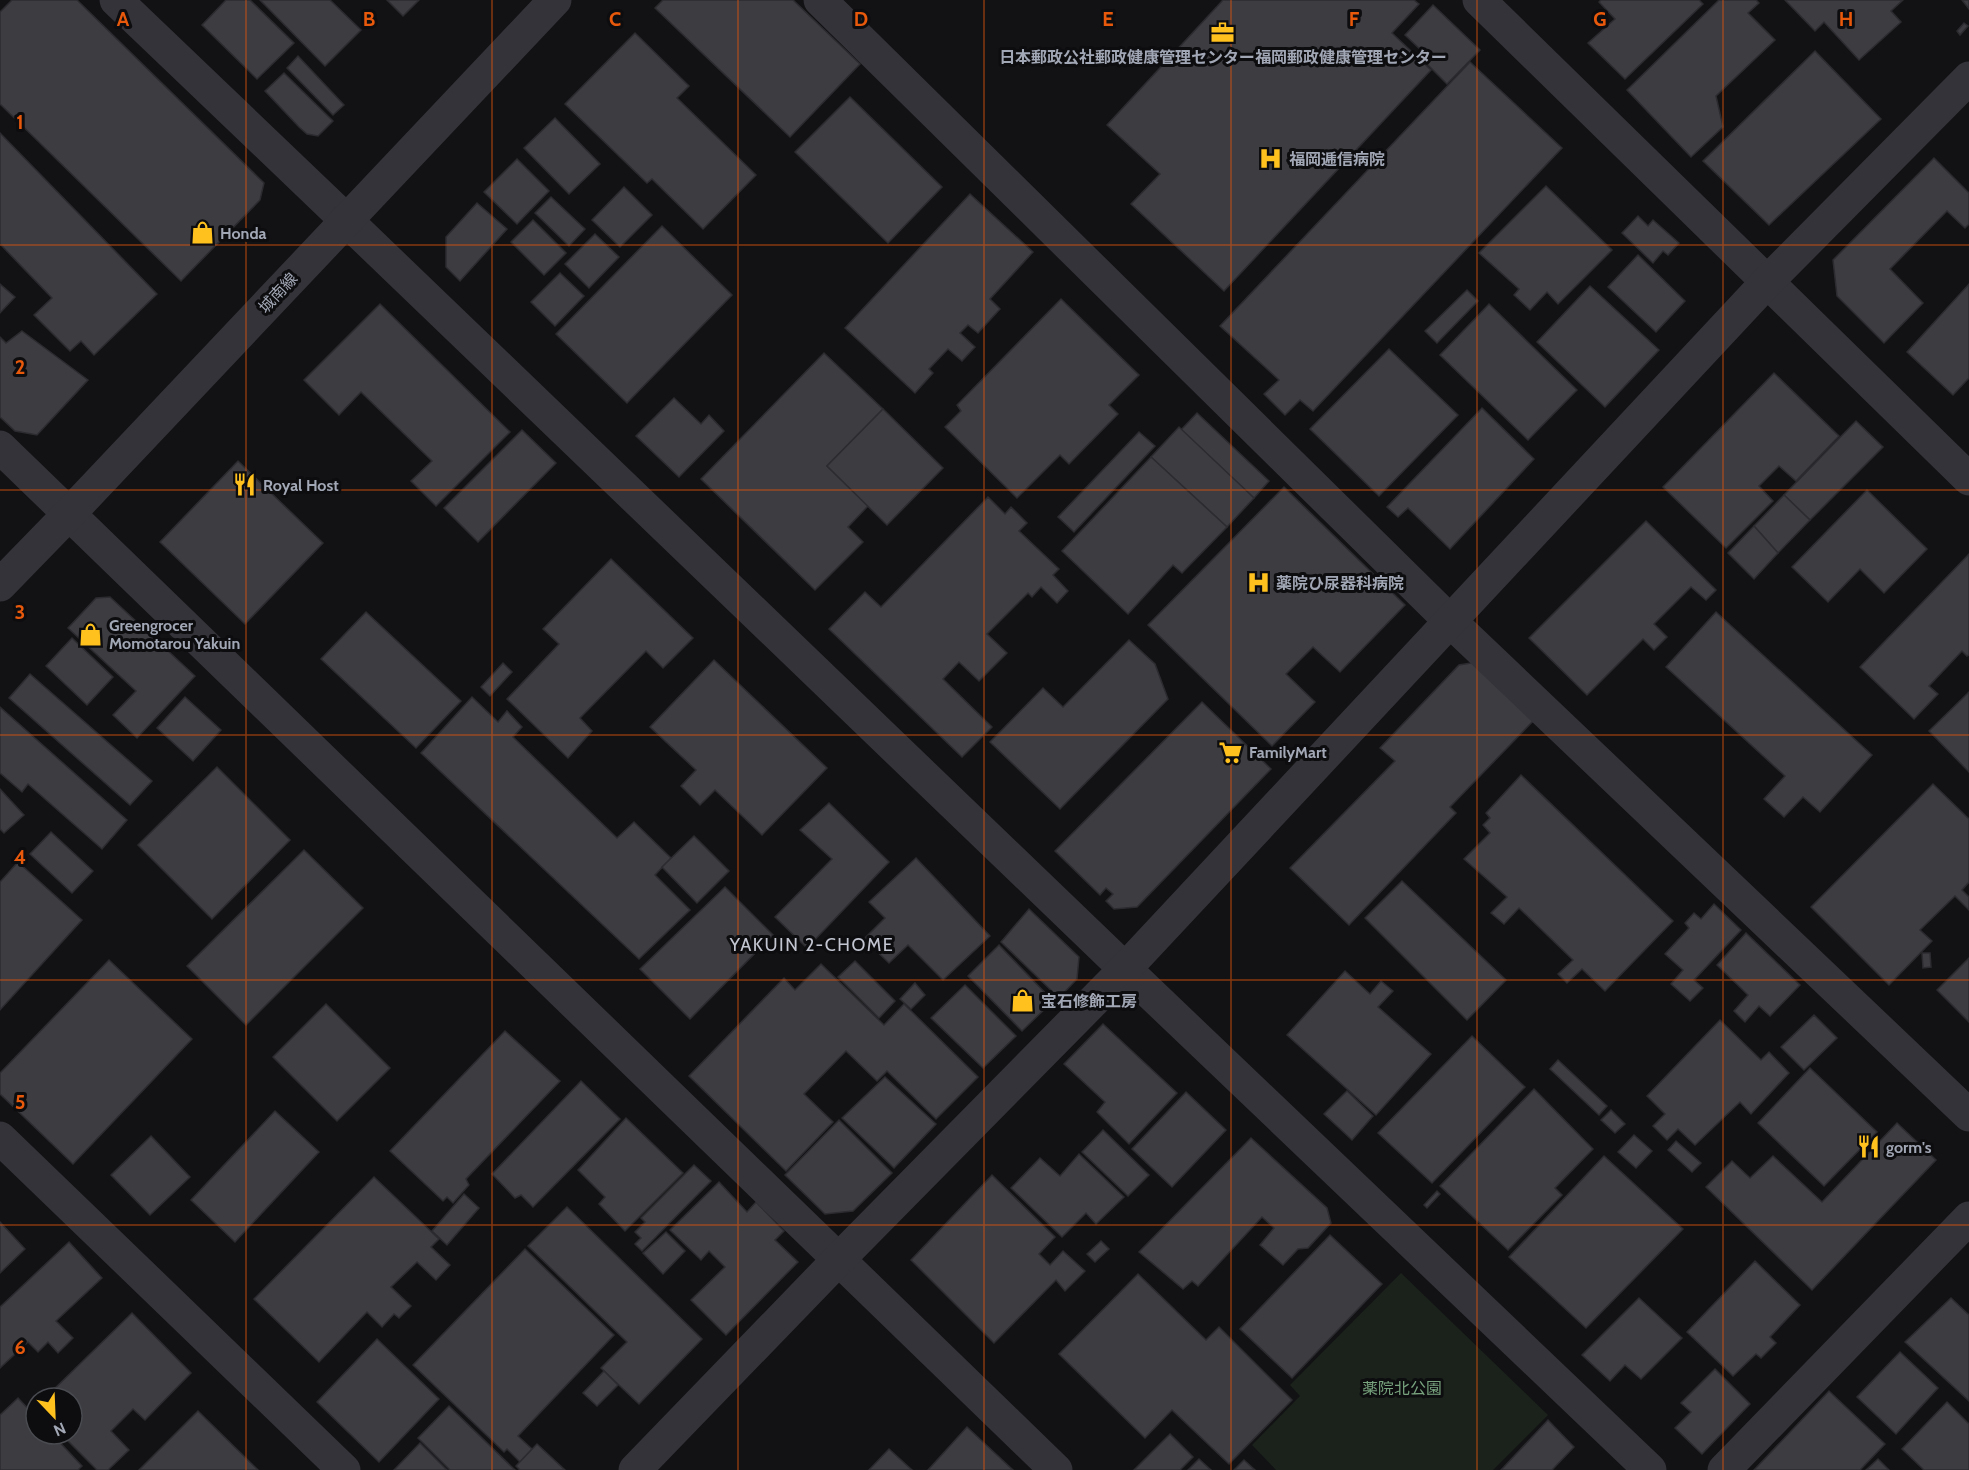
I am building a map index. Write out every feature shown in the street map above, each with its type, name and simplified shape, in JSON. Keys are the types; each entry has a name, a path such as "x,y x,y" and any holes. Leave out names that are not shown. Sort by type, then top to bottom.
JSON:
{"street":[{"path":"116,0 1650,1470"},
{"name":"城南線","path":"0,585 555,0"},
{"path":"820,0 1450,621 1969,1115"},
{"path":"1479,0 1969,479"},
{"path":"635,1470 1125,969 1768,281 1969,78"},
{"path":"0,447 1056,1470"},
{"path":"0,1138 344,1470"},
{"path":"1724,1470 1969,1218"}],"green space":[{"name":"薬院北公園","path":"1401,1273 1548,1415 1493,1470 1276,1470 1252,1445 1300,1396 1290,1385"}],"building":[{"path":"12,0 77,0 264,183 260,200 181,281 0,104 0,12"},
{"path":"226,0 250,0 294,43 257,79 202,25"},
{"path":"260,0 330,0 361,30 325,66"},
{"path":"387,0 419,0 403,16"},
{"path":"663,0 793,0 860,64 790,137 655,8"},
{"path":"1223,0 1414,0 1419,4 1392,33 1431,70 1224,291 1131,204 1160,174 1107,125"},
{"path":"1601,0 1699,0 1703,4 1625,79 1588,43 1615,19 1599,2"},
{"path":"1719,0 1756,0 1759,3 1748,13 1775,40 1716,96 1723,127 1691,157 1627,90"},
{"path":"1785,0 1903,0 1891,11 1901,22 1859,60 1824,22 1815,31"},
{"path":"1962,0 1969,0 1969,9"},
{"path":"1433,5 1480,50 1447,84 1420,57 1424,53 1405,35"},
{"path":"1964,23 1968,26 1960,35 1957,31"},
{"path":"635,33 689,86 677,98 756,175 703,229 652,179 647,183 565,104"},
{"path":"1815,51 1881,119 1769,225 1703,161"},
{"path":"298,56 344,105 333,115 287,68"},
{"path":"1470,62 1562,148 1313,411 1300,400 1285,415 1264,394 1279,380 1220,326"},
{"path":"284,73 333,121 318,136 307,134 265,91"},
{"path":"850,97 942,187 888,243 795,152"},
{"path":"555,118 600,164 569,194 524,148"},
{"path":"0,133 157,294 94,355 81,341 70,351 34,315 52,298 0,244"},
{"path":"1934,158 1969,193 1969,224 1965,228 1947,211 1890,269 1923,303 1884,343 1837,296 1833,260"},
{"path":"517,159 549,191 517,224 484,192"},
{"path":"1546,186 1612,250 1558,304 1547,292 1530,310 1514,295 1519,289 1479,253"},
{"path":"624,187 652,215 620,247 592,220"},
{"path":"970,194 1033,252 990,299 1000,309 978,333 968,325 960,333 975,347 962,361 948,349 929,369 933,373 915,393 845,328"},
{"path":"551,197 585,229 569,246 535,213"},
{"path":"477,203 507,229 460,281 446,267 446,237"},
{"path":"1638,216 1648,226 1653,220 1679,243 1668,255 1663,251 1653,263 1622,233"},
{"path":"533,220 566,253 544,275 511,242"},
{"path":"662,226 732,295 627,403 556,334"},
{"path":"595,234 619,257 589,288 565,264"},
{"path":"1638,255 1685,301 1656,332 1608,287"},
{"path":"560,273 584,296 555,326 531,302"},
{"path":"0,284 15,297 0,313"},
{"path":"1969,284 1969,378 1953,395 1907,352"},
{"path":"1590,286 1659,350 1605,407 1537,342"},
{"path":"1467,290 1478,301 1437,343 1425,331"},
{"path":"1061,299 1139,375 1109,405 1118,414 1069,464 1060,455 1017,498 945,427 961,411 957,405"},
{"path":"380,304 510,432 436,506 411,481 432,461 361,392 339,415 304,380"},
{"path":"1489,304 1577,390 1528,440 1440,355"},
{"path":"22,331 88,380 37,435 15,431 0,417 0,337 6,343"},
{"path":"1389,349 1458,415 1379,496 1310,429"},
{"path":"824,353 883,409 827,466 868,506 848,527 863,542 815,590 701,479"},
{"path":"1774,373 1839,436 1796,481 1779,466 1759,486 1773,501 1726,548 1663,487"},
{"path":"674,398 701,424 709,415 724,431 679,477 636,436"},
{"path":"1482,408 1534,459 1450,549 1408,508 1398,517 1387,507"},
{"path":"883,409 943,468 887,525 827,466"},
{"path":"1197,413 1269,481 1254,498 1181,430"},
{"path":"1856,421 1883,447 1810,520 1784,495"},
{"path":"1179,427 1254,498 1227,527 1151,457"},
{"path":"522,430 556,463 478,542 444,508"},
{"path":"1139,432 1155,446 1074,532 1058,517"},
{"path":"1151,457 1227,527 1182,573 1173,565 1128,614 1062,551"},
{"path":"238,461 323,543 245,624 160,542"},
{"path":"1284,487 1405,605 1340,672 1313,647 1286,674 1315,702 1272,746 1148,625"},
{"path":"1867,490 1927,549 1884,593 1860,569 1828,602 1792,567"},
{"path":"1784,495 1810,520 1778,553 1754,526"},
{"path":"988,497 1005,514 1011,507 1027,523 1019,531 1059,569 1053,575 1068,591 1057,603 1041,587 1032,597 1028,593 987,634 1007,653 979,681 959,662 943,679 992,727 962,757 829,629 865,592 881,607"},
{"path":"1646,521 1716,590 1706,600 1691,587 1654,624 1667,637 1654,650 1643,639 1587,695 1529,638"},
{"path":"1754,526 1778,553 1754,579 1728,553"},
{"path":"1969,554 1969,655 1967,656 1962,651 1929,686 1938,694 1914,719 1860,667"},
{"path":"611,559 693,638 663,668 646,651 580,718 592,731 568,758 507,699 559,644 543,629"},
{"path":"110,597 195,676 137,738 113,715 136,691 68,628 96,598"},
{"path":"366,612 461,701 416,748 321,659"},
{"path":"1716,612 1872,755 1820,812 1803,797 1784,817 1764,799 1785,776 1666,667"},
{"path":"72,638 113,677 87,705 46,666"},
{"path":"1129,640 1155,664 1168,699 1060,809 990,742 1043,688 1063,707"},
{"path":"714,660 827,768 762,835 715,790 700,805 681,786 696,770 650,727"},
{"path":"1477,662 1537,717 1450,807 1456,813 1349,925 1290,868 1395,761 1380,748 1459,665"},
{"path":"503,663 512,672 490,696 481,687"},
{"path":"30,674 152,781 130,805 9,698"},
{"path":"1969,692 1969,772 1929,731"},
{"path":"185,697 221,730 193,761 157,728"},
{"path":"472,697 498,722 507,711 522,727 513,737 617,838 634,822 671,858 655,875 690,910 639,959 421,753"},
{"path":"1202,702 1271,769 1137,907 1114,909 1106,901 1113,894 1106,888 1100,895 1055,851"},
{"path":"0,707 127,820 102,849 28,784 22,792 0,773"},
{"path":"217,767 290,840 212,919 138,845"},
{"path":"1521,775 1673,921 1605,991 1582,969 1567,983 1558,974 1573,960 1519,908 1504,924 1491,913 1507,897 1464,859 1490,833 1483,825 1490,818 1486,813"},
{"path":"1933,784 1969,819 1969,882 1962,890 1969,897 1969,910 1955,896 1920,930 1932,941 1889,985 1811,907"},
{"path":"0,789 24,815 4,833 0,829"},
{"path":"829,803 889,862 807,948 775,917 832,859 800,830"},
{"path":"51,832 93,871 72,893 30,854"},
{"path":"694,836 729,871 697,903 662,867"},
{"path":"304,850 363,908 246,1025 187,966"},
{"path":"916,858 990,936 943,980 908,945 889,963 864,939 885,918 869,902"},
{"path":"18,862 82,920 0,1010 0,882"},
{"path":"1402,881 1506,980 1467,1020 1365,918"},
{"path":"725,887 773,935 690,1019 640,969"},
{"path":"1714,904 1741,930 1694,980 1703,988 1690,1001 1671,984 1683,970 1665,954 1689,928 1685,923 1694,913 1701,919"},
{"path":"1029,909 1079,957 1077,979 1059,998 1001,942"},
{"path":"1746,933 1800,985 1770,1016 1759,1006 1745,1022 1734,1011 1748,995 1717,965"},
{"path":"999,945 1053,1001 1022,1031 968,976"},
{"path":"1922,953 1930,953 1931,967 1923,968"},
{"path":"1969,958 1969,1022 1937,990"},
{"path":"109,960 192,1039 73,1164 0,1094 0,1073"},
{"path":"855,961 895,1001 879,1018 838,977"},
{"path":"821,964 884,1025 904,1004 978,1077 936,1119 887,1071 877,1081 846,1051 804,1094 833,1122 786,1171 689,1076 784,978 795,990"},
{"path":"1345,971 1370,994 1381,981 1393,991 1378,1007 1431,1054 1376,1115 1287,1035"},
{"path":"915,983 925,995 911,1009 900,999"},
{"path":"965,985 1016,1036 983,1068 931,1018"},
{"path":"326,1004 390,1068 337,1121 273,1057"},
{"path":"1814,1015 1837,1038 1804,1070 1781,1047"},
{"path":"1720,1020 1761,1060 1769,1052 1789,1073 1751,1114 1740,1102 1695,1145 1678,1129 1667,1140 1653,1126 1665,1114 1647,1096"},
{"path":"1103,1024 1177,1093 1129,1144 1097,1112 1105,1102 1064,1064"},
{"path":"505,1031 560,1081 466,1179 469,1185 453,1203 447,1197 443,1201 390,1151"},
{"path":"1472,1036 1525,1087 1432,1183 1378,1133"},
{"path":"1558,1060 1607,1106 1599,1115 1550,1069"},
{"path":"1810,1068 1877,1132 1824,1186 1758,1123"},
{"path":"885,1077 936,1124 894,1168 842,1118"},
{"path":"581,1081 620,1119 533,1207 521,1195 515,1198 492,1174"},
{"path":"1534,1089 1593,1149 1555,1188 1562,1195 1508,1250 1440,1186"},
{"path":"1347,1091 1373,1116 1352,1140 1324,1114"},
{"path":"1186,1092 1226,1130 1172,1187 1132,1149"},
{"path":"1611,1110 1625,1124 1615,1133 1601,1120"},
{"path":"275,1111 319,1152 235,1242 191,1200"},
{"path":"626,1118 683,1173 625,1231 599,1204 605,1197 578,1170"},
{"path":"839,1120 892,1173 853,1211 825,1214 785,1175"},
{"path":"1897,1123 1936,1160 1812,1290 1706,1187 1732,1161 1750,1178 1773,1156 1822,1202"},
{"path":"1103,1130 1149,1175 1128,1196 1082,1152"},
{"path":"1634,1135 1652,1151 1636,1168 1618,1152"},
{"path":"151,1136 190,1177 150,1215 111,1175"},
{"path":"1251,1138 1327,1208 1331,1223 1308,1248 1298,1249 1283,1265 1260,1245 1274,1228 1262,1217 1198,1286 1192,1281 1183,1289 1139,1252"},
{"path":"1676,1141 1701,1163 1692,1172 1668,1150"},
{"path":"1079,1154 1124,1197 1096,1224 1086,1213 1062,1237 1011,1188 1040,1158 1060,1176"},
{"path":"1604,1156 1683,1229 1586,1328 1509,1257"},
{"path":"694,1165 711,1181 642,1251 635,1244 641,1238 635,1232 645,1222 641,1218"},
{"path":"992,1175 1055,1237 1039,1254 1050,1265 1063,1251 1085,1271 1065,1291 1056,1280 994,1343 911,1260"},
{"path":"374,1177 439,1239 431,1247 450,1265 436,1280 417,1262 391,1287 411,1306 399,1318 394,1314 382,1327 367,1312 319,1362 254,1299"},
{"path":"719,1182 747,1212 756,1202 784,1231 775,1240 798,1262 726,1335 691,1300 725,1267 709,1251 701,1260 670,1230"},
{"path":"1437,1191 1440,1194 1427,1208 1424,1205"},
{"path":"464,1194 479,1208 447,1245 432,1231"},
{"path":"567,1207 702,1339 639,1404 601,1368 627,1342 528,1246"},
{"path":"0,1222 25,1249 0,1273"},
{"path":"666,1232 685,1251 663,1274 643,1253"},
{"path":"1330,1235 1382,1284 1292,1378 1240,1329"},
{"path":"1101,1241 1109,1249 1095,1262 1087,1254"},
{"path":"69,1242 102,1278 56,1321 73,1338 58,1353 48,1342 38,1352 28,1342 0,1368 0,1307"},
{"path":"525,1249 614,1335 518,1436 532,1449 520,1462 507,1449 504,1452 413,1365"},
{"path":"1755,1261 1800,1305 1770,1337 1776,1343 1761,1358 1756,1354 1733,1376 1687,1332"},
{"path":"1138,1274 1206,1340 1219,1327 1292,1400 1229,1464 1172,1410 1145,1438 1059,1354"},
{"path":"1639,1298 1682,1338 1641,1379 1625,1365 1610,1381 1582,1355"},
{"path":"1951,1298 1969,1315 1969,1401 1905,1342"},
{"path":"132,1313 191,1373 145,1420 133,1409 111,1431 129,1450 108,1470 97,1470 73,1446 84,1446 84,1386 57,1386"},
{"path":"377,1339 439,1399 379,1462 317,1402"},
{"path":"1900,1352 1938,1388 1896,1434 1857,1397"},
{"path":"1715,1369 1750,1404 1702,1454 1675,1428 1691,1412 1681,1403"},
{"path":"604,1371 618,1385 597,1406 583,1393"},
{"path":"1829,1391 1885,1444 1860,1470 1754,1470"},
{"path":"18,1398 24,1404 24,1446 63,1446 82,1466 78,1470 0,1470 0,1415"},
{"path":"1947,1402 1969,1424 1969,1470 1924,1470 1902,1449"},
{"path":"449,1406 515,1470 450,1470 418,1438"},
{"path":"198,1411 258,1470 139,1470"},
{"path":"1548,1420 1574,1447 1552,1470 1501,1470"},
{"path":"967,1427 1013,1470 928,1470"},
{"path":"1170,1434 1193,1457 1180,1470 1134,1470"},
{"path":"420,1443 447,1470 394,1470"},
{"path":"537,1444 565,1470 520,1470 516,1466"},
{"path":"889,1449 912,1470 869,1470"},
{"path":"1199,1459 1211,1470 1188,1470"},
{"path":"1878,1459 1889,1470 1866,1470"},
{"path":"1244,1460 1255,1470 1234,1470"}],"place":[{"name":"日本郵政公社郵政健康管理センター福岡郵政健康管理センター","path":"1223,32"},
{"name":"福岡逓信病院","path":"1271,159"},
{"name":"Honda","path":"202,233"},
{"name":"Royal Host","path":"245,485"},
{"name":"薬院ひ尿器科病院","path":"1258,583"},
{"name":"Greengrocer Momotarou Yakuin","path":"91,634"},
{"name":"FamilyMart","path":"1231,752"},
{"name":"宝石修飾工房","path":"1023,1001"},
{"name":"gorm's","path":"1868,1147"}],"district":[{"name":"YAKUIN 2-CHOME","path":"812,945"}]}
